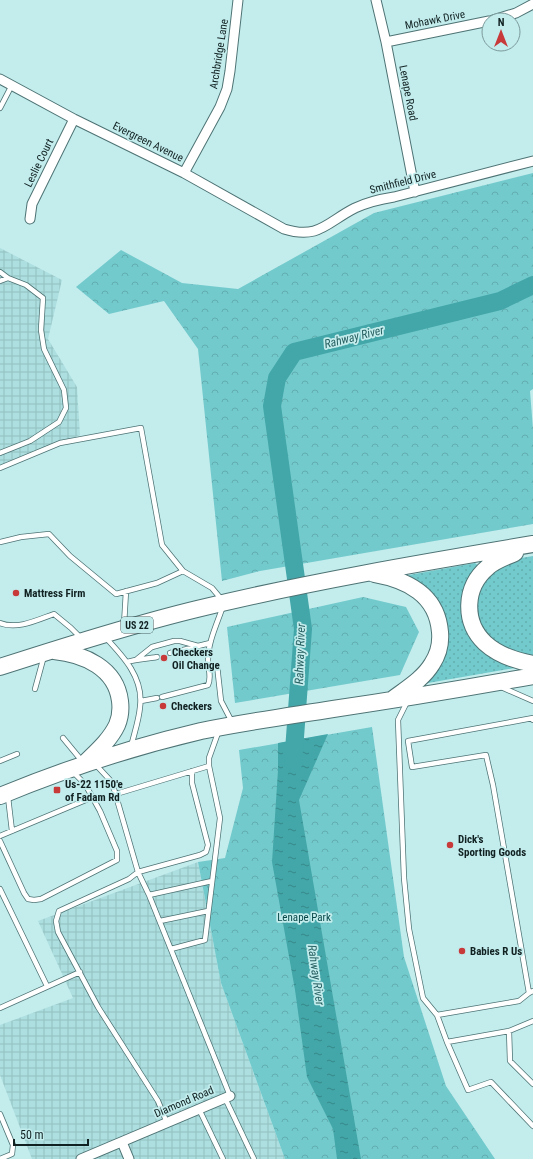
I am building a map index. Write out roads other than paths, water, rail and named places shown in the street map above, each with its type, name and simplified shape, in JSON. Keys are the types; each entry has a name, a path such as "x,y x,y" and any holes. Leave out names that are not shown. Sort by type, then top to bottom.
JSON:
{"highway":[{"name":"US 22","path":"0,667 124,628 276,591 365,572 533,545"},
{"path":"533,545 500,559 483,571 472,587 469,606 469,614 474,629 485,643 505,655 533,664"},
{"path":"365,572 394,579 418,590 432,604 438,622 440,634 439,646 432,665 423,675 392,700"},
{"path":"48,652 70,654 96,664 112,678 118,691 120,704 118,724 107,741 83,765"},
{"path":"4,795 83,765 130,750 227,726 533,676"}],"street":[{"name":"Archbridge Lane","path":"184,173 220,107 227,89 238,0"},
{"name":"Lenape Road","path":"376,0 386,42 414,192"},
{"path":"518,12 533,4"},
{"name":"Mohawk Drive","path":"386,42 481,23"},
{"name":"Evergreen Avenue","path":"0,79 74,119 184,173 284,229"},
{"name":"Leslie Court","path":"30,219 32,204 74,119"},
{"name":"Smithfield Drive","path":"284,229 293,232 313,232 322,229 345,214 367,203 533,160"},
{"name":"Diamond Road","path":"81,1159 227,1097"},
{"path":"122,1142 129,1159"}],"lane":[{"path":"0,108 12,85"},
{"path":"0,272 8,278 26,286 43,298 41,330 44,349 64,390 66,408 59,422 30,441 0,453"},
{"path":"0,281 8,278"},
{"path":"0,468 60,443 141,428 162,545 183,571 212,588 224,603 210,643 208,654 210,676 208,685 141,701"},
{"path":"0,542 21,537 49,534 70,556 116,594 157,583 183,571"},
{"path":"124,628 126,591"},
{"path":"0,623 14,626 29,623 54,614 84,640"},
{"path":"103,634 127,662 135,674 141,701 130,750"},
{"path":"127,662 137,659 152,647 174,641 180,641 198,646"},
{"path":"170,653 210,643"},
{"path":"35,689 48,652"},
{"path":"137,659 146,660 157,657"},
{"path":"171,949 204,940 212,881 220,818 209,766 209,758 227,726 221,701 217,665 208,666"},
{"path":"494,683 533,701"},
{"path":"410,697 398,720 404,878 409,929 423,998 437,1015 468,1090 492,1082 533,1126"},
{"path":"437,1015 519,1001 531,992 493,785 486,755 412,767 408,741 533,718 533,720"},
{"path":"63,738 83,765 110,780 116,794 138,872 160,921 227,1097 254,1159"},
{"path":"0,761 17,754"},
{"path":"0,841 24,893 28,899 34,900 41,898 116,860 117,851 86,784 83,765"},
{"path":"116,794 209,766"},
{"path":"167,1122 158,1101 98,1007 58,932 56,921 59,911 129,879 138,872 200,856 206,852 208,845 192,783 192,772"},
{"path":"4,795 12,831"},
{"path":"0,836 93,797"},
{"path":"149,895 212,881"},
{"path":"0,888 1,895 47,986"},
{"path":"160,921 208,911"},
{"path":"0,1008 80,972"},
{"path":"447,1042 509,1031 533,1021"},
{"path":"509,1031 510,1060 533,1084"},
{"path":"199,1109 223,1159"},
{"path":"0,1114 13,1145 12,1154 0,1159"}],"water":[{"path":"328,734 299,800 361,1159 337,1159 333,1129 307,1077 295,990 272,862 278,770 278,743"}],"waterway":[{"name":"Rahway River","path":"293,764 303,629 272,406 277,378 294,352 500,301 533,285"}],"place":[{"name":"Mattress Firm","path":"16,593"},
{"name":"Checkers Oil Change","path":"164,658"},
{"name":"Checkers","path":"163,706"},
{"name":"Us-22 1150'e of Fadam Rd","path":"57,790"},
{"name":"Dick's Sporting Goods","path":"450,845"},
{"name":"Babies R Us","path":"462,951"}],"park label":[{"name":"Lenape Park","path":"304,917"}]}
